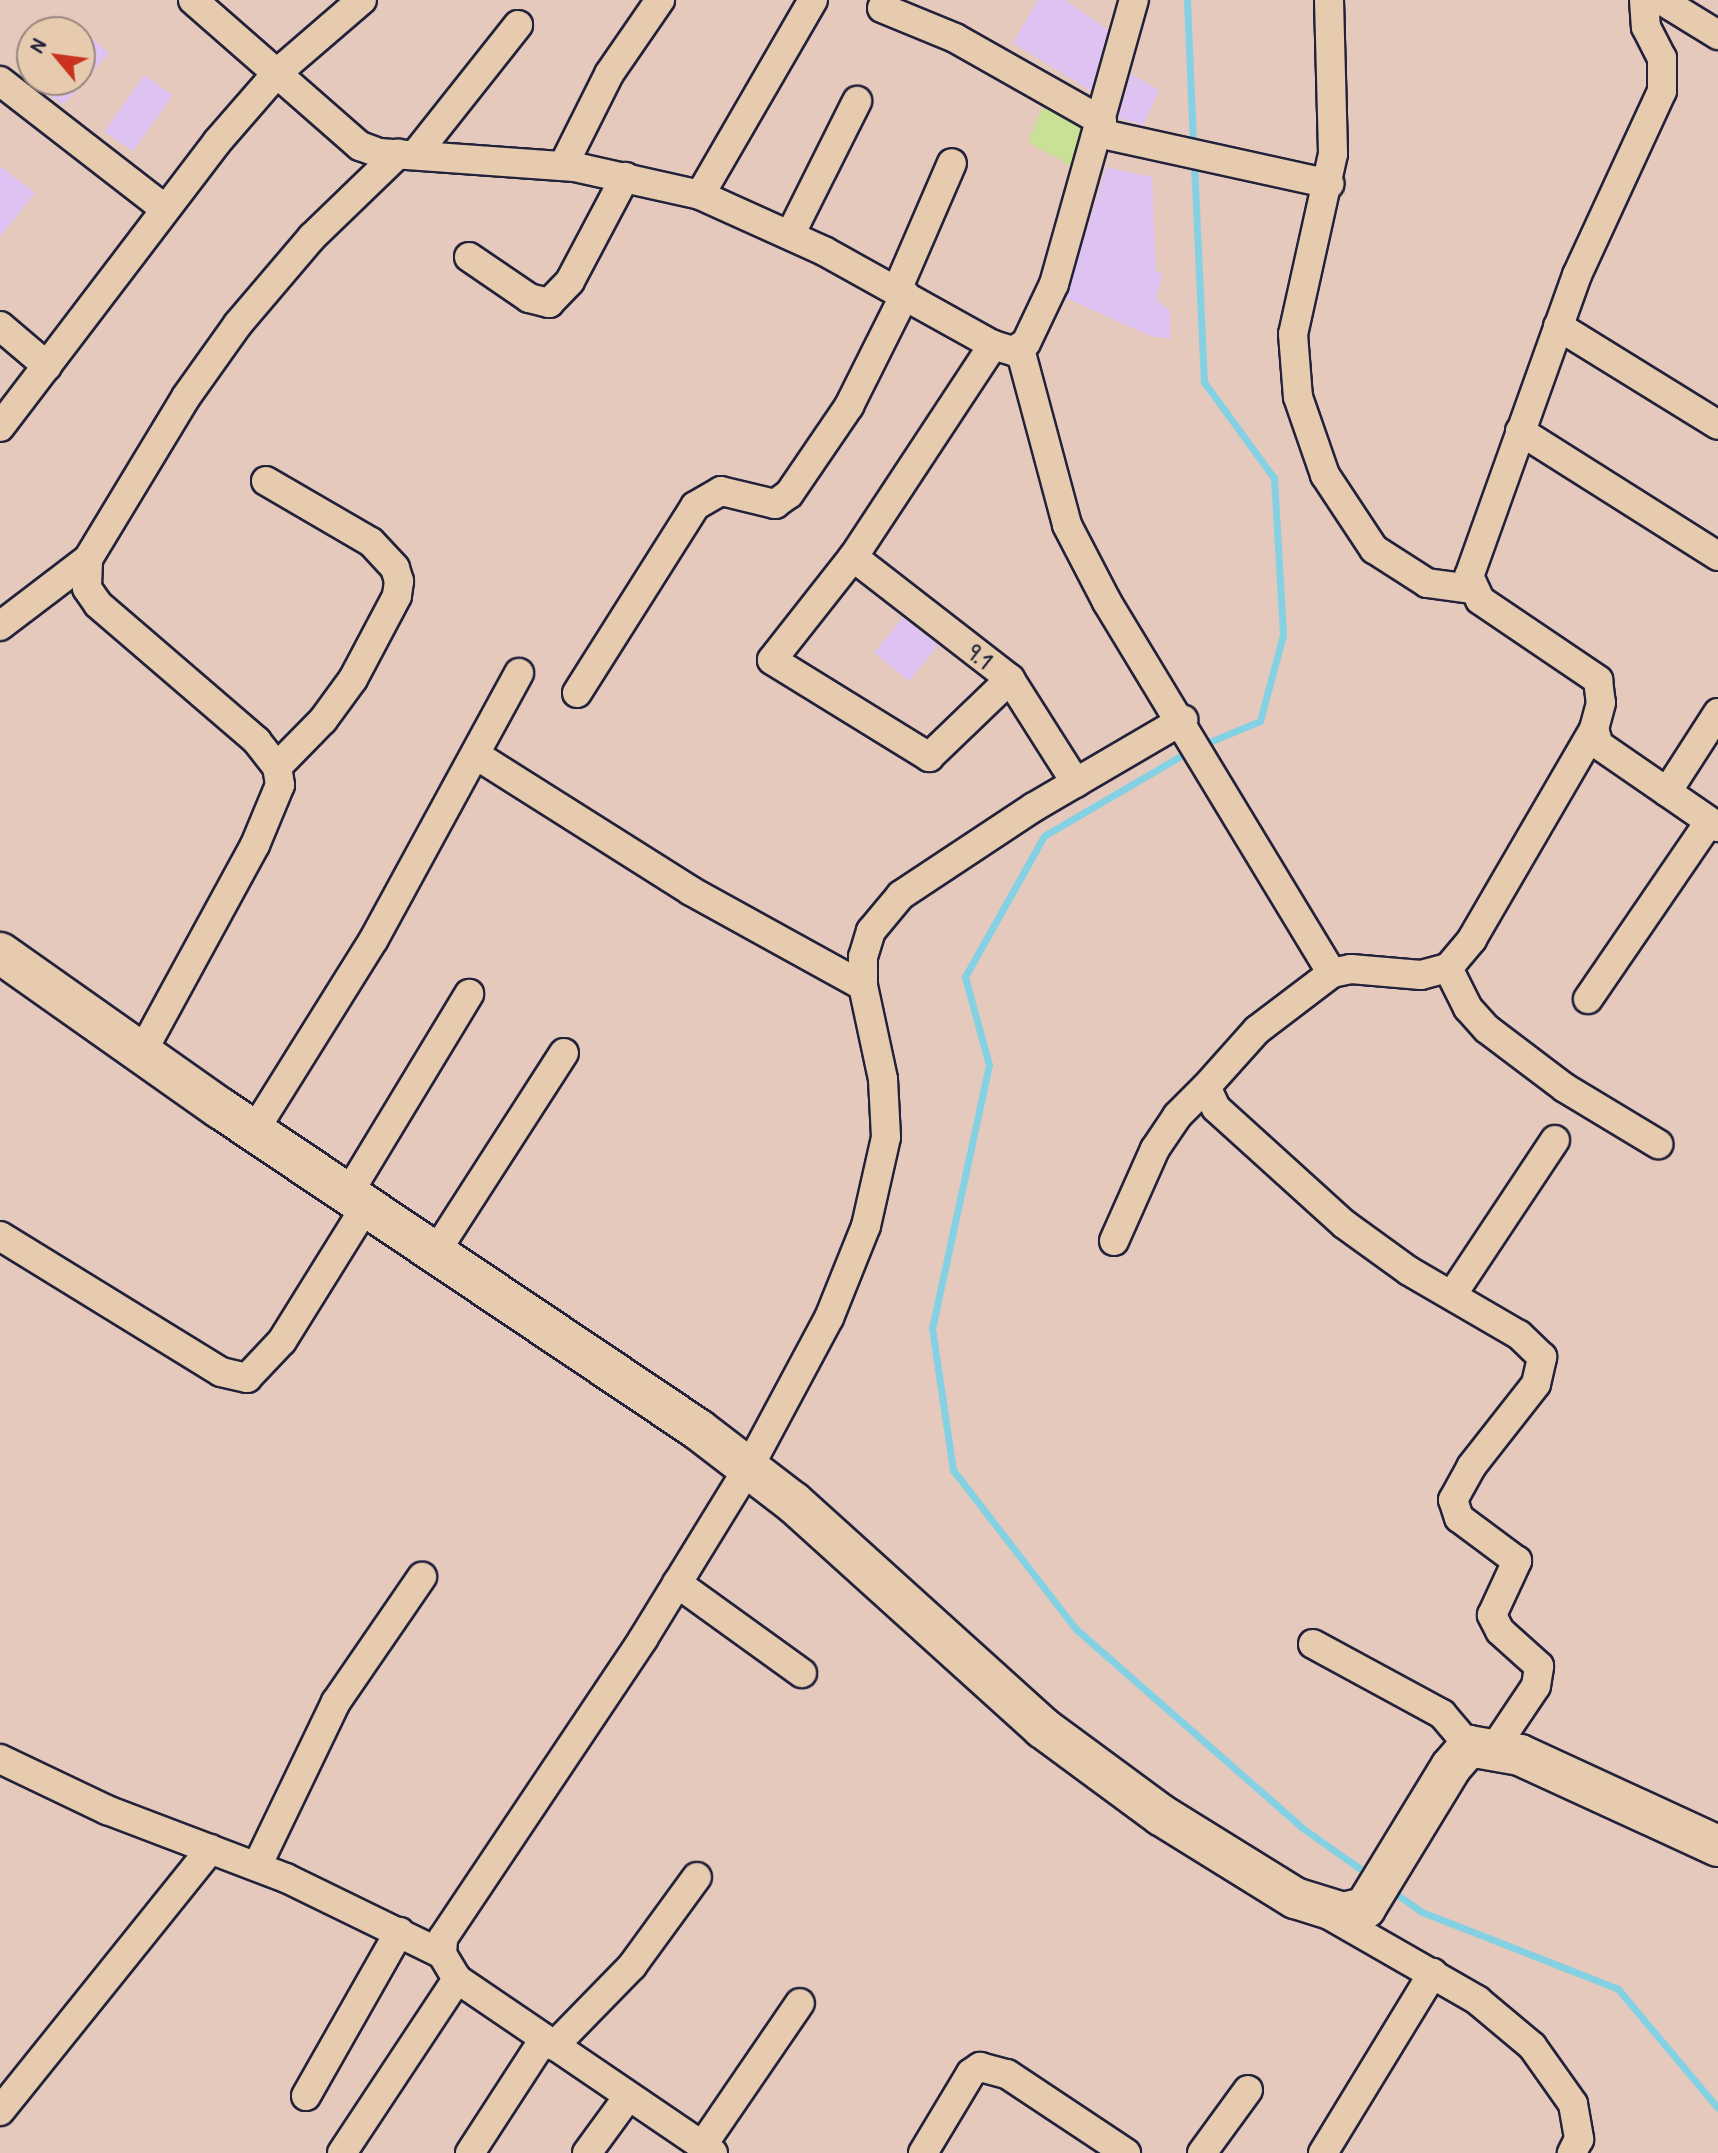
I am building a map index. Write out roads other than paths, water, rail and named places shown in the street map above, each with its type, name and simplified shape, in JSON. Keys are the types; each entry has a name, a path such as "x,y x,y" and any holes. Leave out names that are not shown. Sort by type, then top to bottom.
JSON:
{"main road":[{"path":"0,953 141,1054 749,1467 1043,1728 1161,1815 1317,1908 1343,1913 1365,1908 1451,1767 1482,1747 1548,1766 1718,1846"}],"street":[{"path":"193,0 345,137 379,153 563,166 700,195 790,235 1007,347 1067,525 1107,602 1185,723 1332,973"},
{"path":"0,427 165,209 277,73 362,0"},
{"path":"563,166 609,74 660,0"},
{"path":"700,195 813,0"},
{"path":"1010,679 929,757 772,660 853,557 1054,284 1134,0"},
{"path":"1114,1241 1155,1149 1177,1116 1257,1030 1332,973 1351,969 1421,975 1448,968 1472,939 1594,729 1602,690 1589,670 1493,610 1471,589 1427,583 1374,549 1325,475 1308,430 1293,368 1293,334 1329,184 1333,92 1329,0"},
{"path":"1471,589 1470,561 1558,326 1601,218 1662,91 1662,58 1646,27 1644,0"},
{"path":"1661,0 1718,35"},
{"path":"882,8 955,38 1100,127 1140,144 1329,184"},
{"path":"0,626 88,559 186,397 238,324 312,237 406,154 518,25"},
{"path":"0,81 165,209"},
{"path":"790,235 857,101"},
{"path":"577,693 695,506 721,491 775,504 789,494 841,420 901,292 952,163"},
{"path":"469,257 529,298 549,303 570,281 625,177"},
{"path":"0,326 47,366"},
{"path":"1558,326 1718,425"},
{"path":"1520,431 1718,556"},
{"path":"141,1054 274,809 277,767 323,720 353,679 397,596 399,581 395,568 371,542 266,481"},
{"name":"9.1","path":"853,557 1010,679 1076,783"},
{"path":"88,559 87,588 98,604 257,741 277,767"},
{"path":"254,1131 374,939 519,673"},
{"path":"1667,792 1718,713"},
{"path":"442,1954 455,1914 590,1722 749,1467 829,1318 878,1181 886,1107 863,986 865,949 885,910 1076,783 1185,723"},
{"path":"1588,999 1714,824 1599,745 1594,729"},
{"path":"476,755 691,891 863,986"},
{"path":"1448,968 1468,1008 1487,1029 1565,1088 1658,1144"},
{"path":"0,1236 221,1372 247,1378 282,1341 469,994"},
{"path":"435,1253 564,1053"},
{"path":"1206,1087 1216,1108 1321,1205 1374,1248 1528,1341 1543,1365 1536,1384 1471,1467 1453,1500 1459,1518 1517,1561 1492,1615 1500,1631 1539,1666 1536,1686 1482,1747 1442,1714 1313,1644"},
{"path":"1452,1295 1555,1140"},
{"path":"257,1866 336,1702 422,1577"},
{"path":"677,1583 802,1673"},
{"path":"0,1759 107,1810 257,1866 442,1954 457,1979 628,2097 689,2146 800,2003"},
{"path":"0,2111 211,1849"},
{"path":"470,2153 549,2043 632,1966 697,1877"},
{"path":"1317,1908 1477,2000 1532,2046 1573,2104 1579,2139 1572,2153"},
{"path":"306,2096 399,1932"},
{"path":"1323,2153 1433,1973"},
{"path":"342,2153 457,1979"},
{"path":"923,2153 971,2073 980,2067 1007,2074 1126,2153"},
{"path":"1202,2153 1248,2090"},
{"path":"587,2153 628,2097"}],"waterway":[{"path":"1187,0 1193,146"},
{"path":"1194,163 1204,382 1274,478 1283,635 1260,721 1202,745"},
{"path":"1191,750 1044,836 965,977 989,1065 932,1328 953,1470 1076,1629 1301,1827 1369,1875"},
{"path":"1389,1889 1422,1912 1618,1989 1718,2108"}]}
